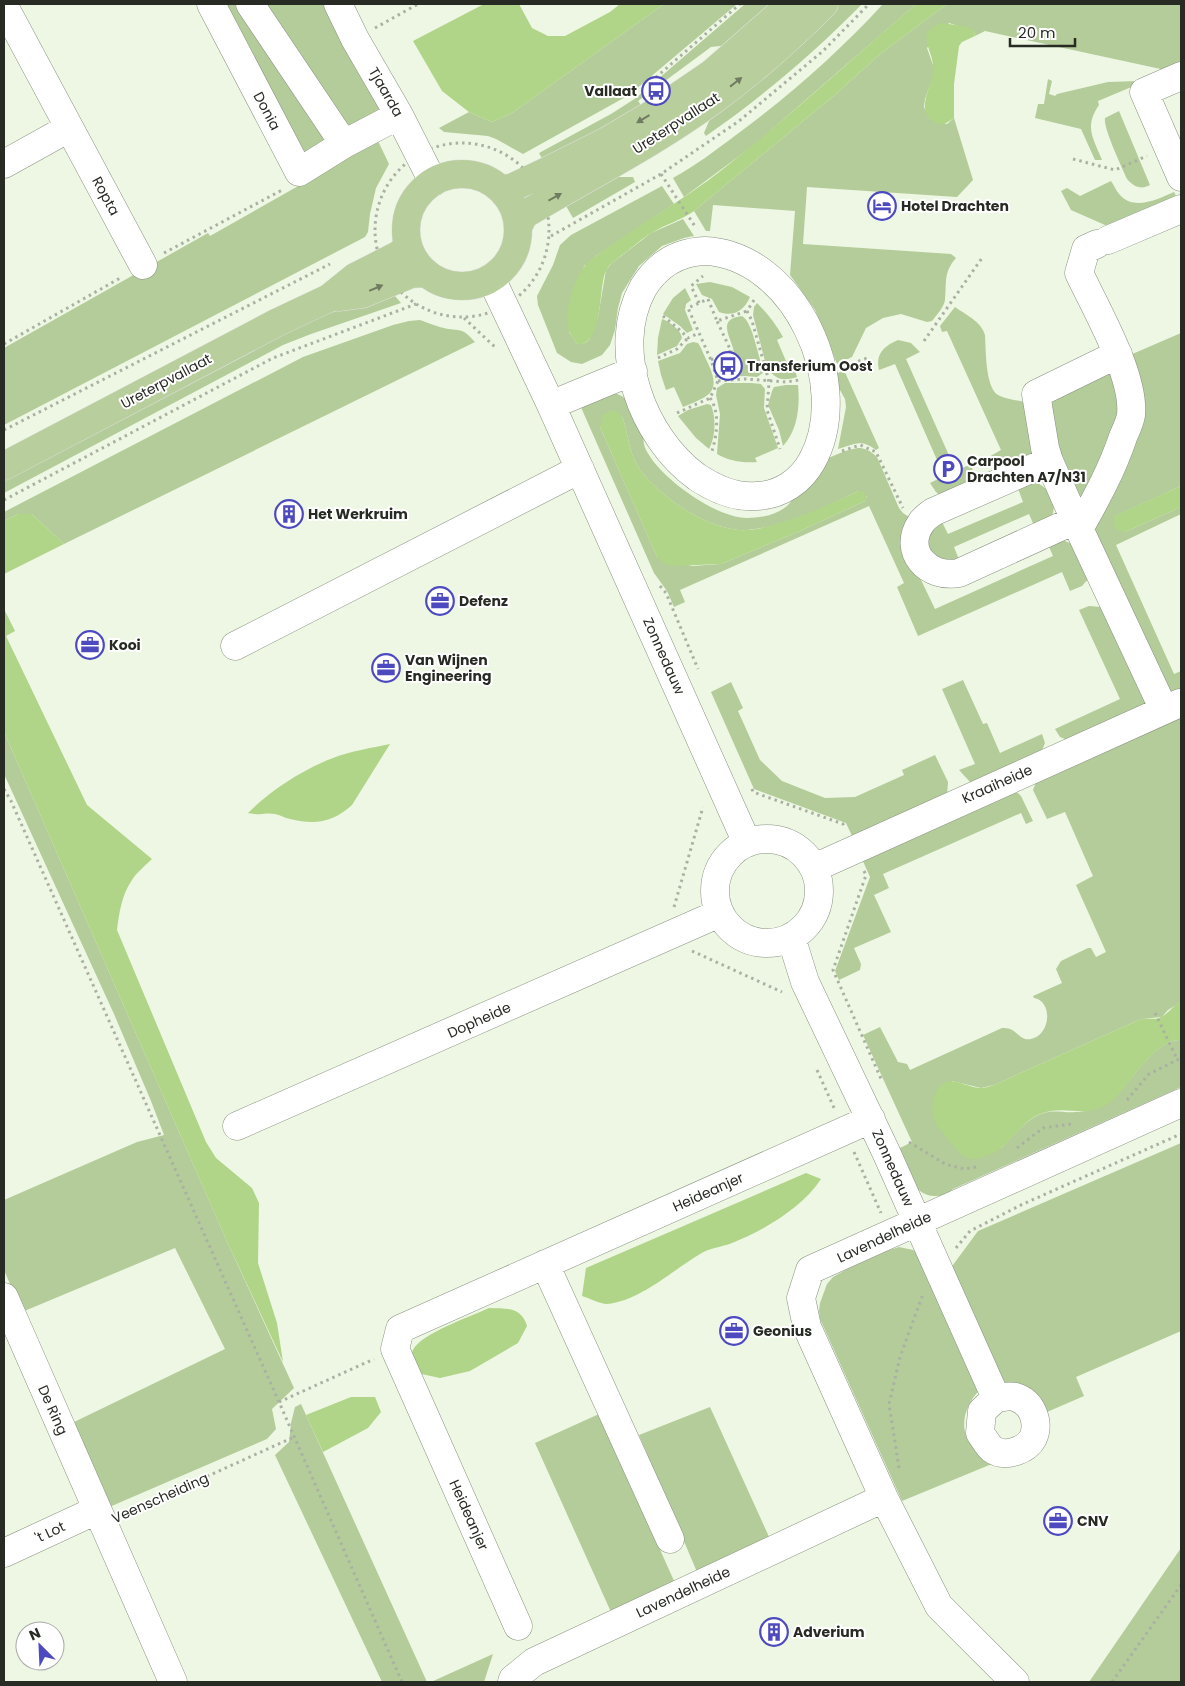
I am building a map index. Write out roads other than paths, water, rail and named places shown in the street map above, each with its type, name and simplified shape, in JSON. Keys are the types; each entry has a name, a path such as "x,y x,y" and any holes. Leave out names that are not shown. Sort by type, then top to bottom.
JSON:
{"main road":[{"name":"Ureterpvallaat","path":"501,189 511,188 541,174 604,142 649,116 712,73 791,4"},
{"name":"Ureterpvallaat","path":"518,226 524,215 619,160 712,101 783,43 824,4"},
{"path":"468,174 486,179 501,189 513,206 518,226 516,247 506,265 491,278 475,285 457,286 440,282 425,273 414,261 405,231 412,203 421,191 433,182 450,175 468,174"},
{"name":"Ureterpvallaat","path":"4,466 276,323 329,298 355,277 400,254 408,246"},
{"name":"Ureterpvallaat","path":"329,298 362,294 411,274 425,273"}],"street":[{"name":"Donia","path":"211,4 299,172 344,144 399,115"},
{"path":"250,4 344,144"},
{"name":"Tjaarda","path":"338,4 355,39 399,115 411,160 433,182"},
{"name":"Ropta","path":"6,16 143,265"},
{"path":"1181,76 1144,92 1181,177"},
{"path":"4,164 69,128"},
{"path":"1049,461 933,512 923,520 915,539 916,550 920,560 928,568 938,573 948,575 959,573 1077,525 1102,489 1131,415 1128,385 1118,354 1079,273 1086,249 1181,209"},
{"path":"690,252 725,254 740,260 765,275 779,288 791,302 812,337 824,374 826,406 825,424 817,452 800,477 776,492 766,495 747,496 716,488 691,472 665,445 645,411 633,371 630,341 634,312 639,296 656,270 668,261 690,252"},
{"name":"Zonnedauw","path":"491,278 551,405 747,842"},
{"path":"1118,354 1036,394 1049,461 1077,525 1173,706"},
{"path":"551,405 633,371"},
{"path":"236,646 580,469"},
{"name":"Kraaiheide","path":"814,868 1173,706"},
{"path":"776,840 798,848 814,868 818,878 819,895 811,920 791,937 775,942 757,942 738,934 730,928 720,913 716,901 716,884 724,862 732,852 747,842 776,840"},
{"name":"Dopheide","path":"237,1126 720,913"},
{"name":"Zonnedauw","path":"791,937 805,982 871,1119 996,1398"},
{"name":"Lavendelheide","path":"1015,1682 939,1606 884,1498 807,1327 801,1298 810,1270 1181,1102"},
{"name":"Heideanjer","path":"518,1626 395,1349 400,1329 871,1119"},
{"path":"546,1264 670,1539"},
{"name":"De Ring","path":"4,1297 100,1517"},
{"name":"Lavendelheide","path":"512,1681 534,1662 884,1498"},
{"name":"'t Lot","path":"4,1553 100,1517"},
{"name":"Veenscheiding","path":"100,1517 173,1682"}],"place":[{"name":"Vallaat","path":"656,91"},
{"name":"Hotel Drachten","path":"882,206"},
{"name":"Transferium Oost","path":"728,366"},
{"name":"Carpool Drachten A7/N31","path":"948,469"},
{"name":"Het Werkruim","path":"289,514"},
{"name":"Defenz","path":"440,601"},
{"name":"Kooi","path":"90,645"},
{"name":"Van Wijnen Engineering","path":"386,668"},
{"name":"Geonius","path":"734,1331"},
{"name":"CNV","path":"1058,1521"},
{"name":"Adverium","path":"774,1632"}]}
